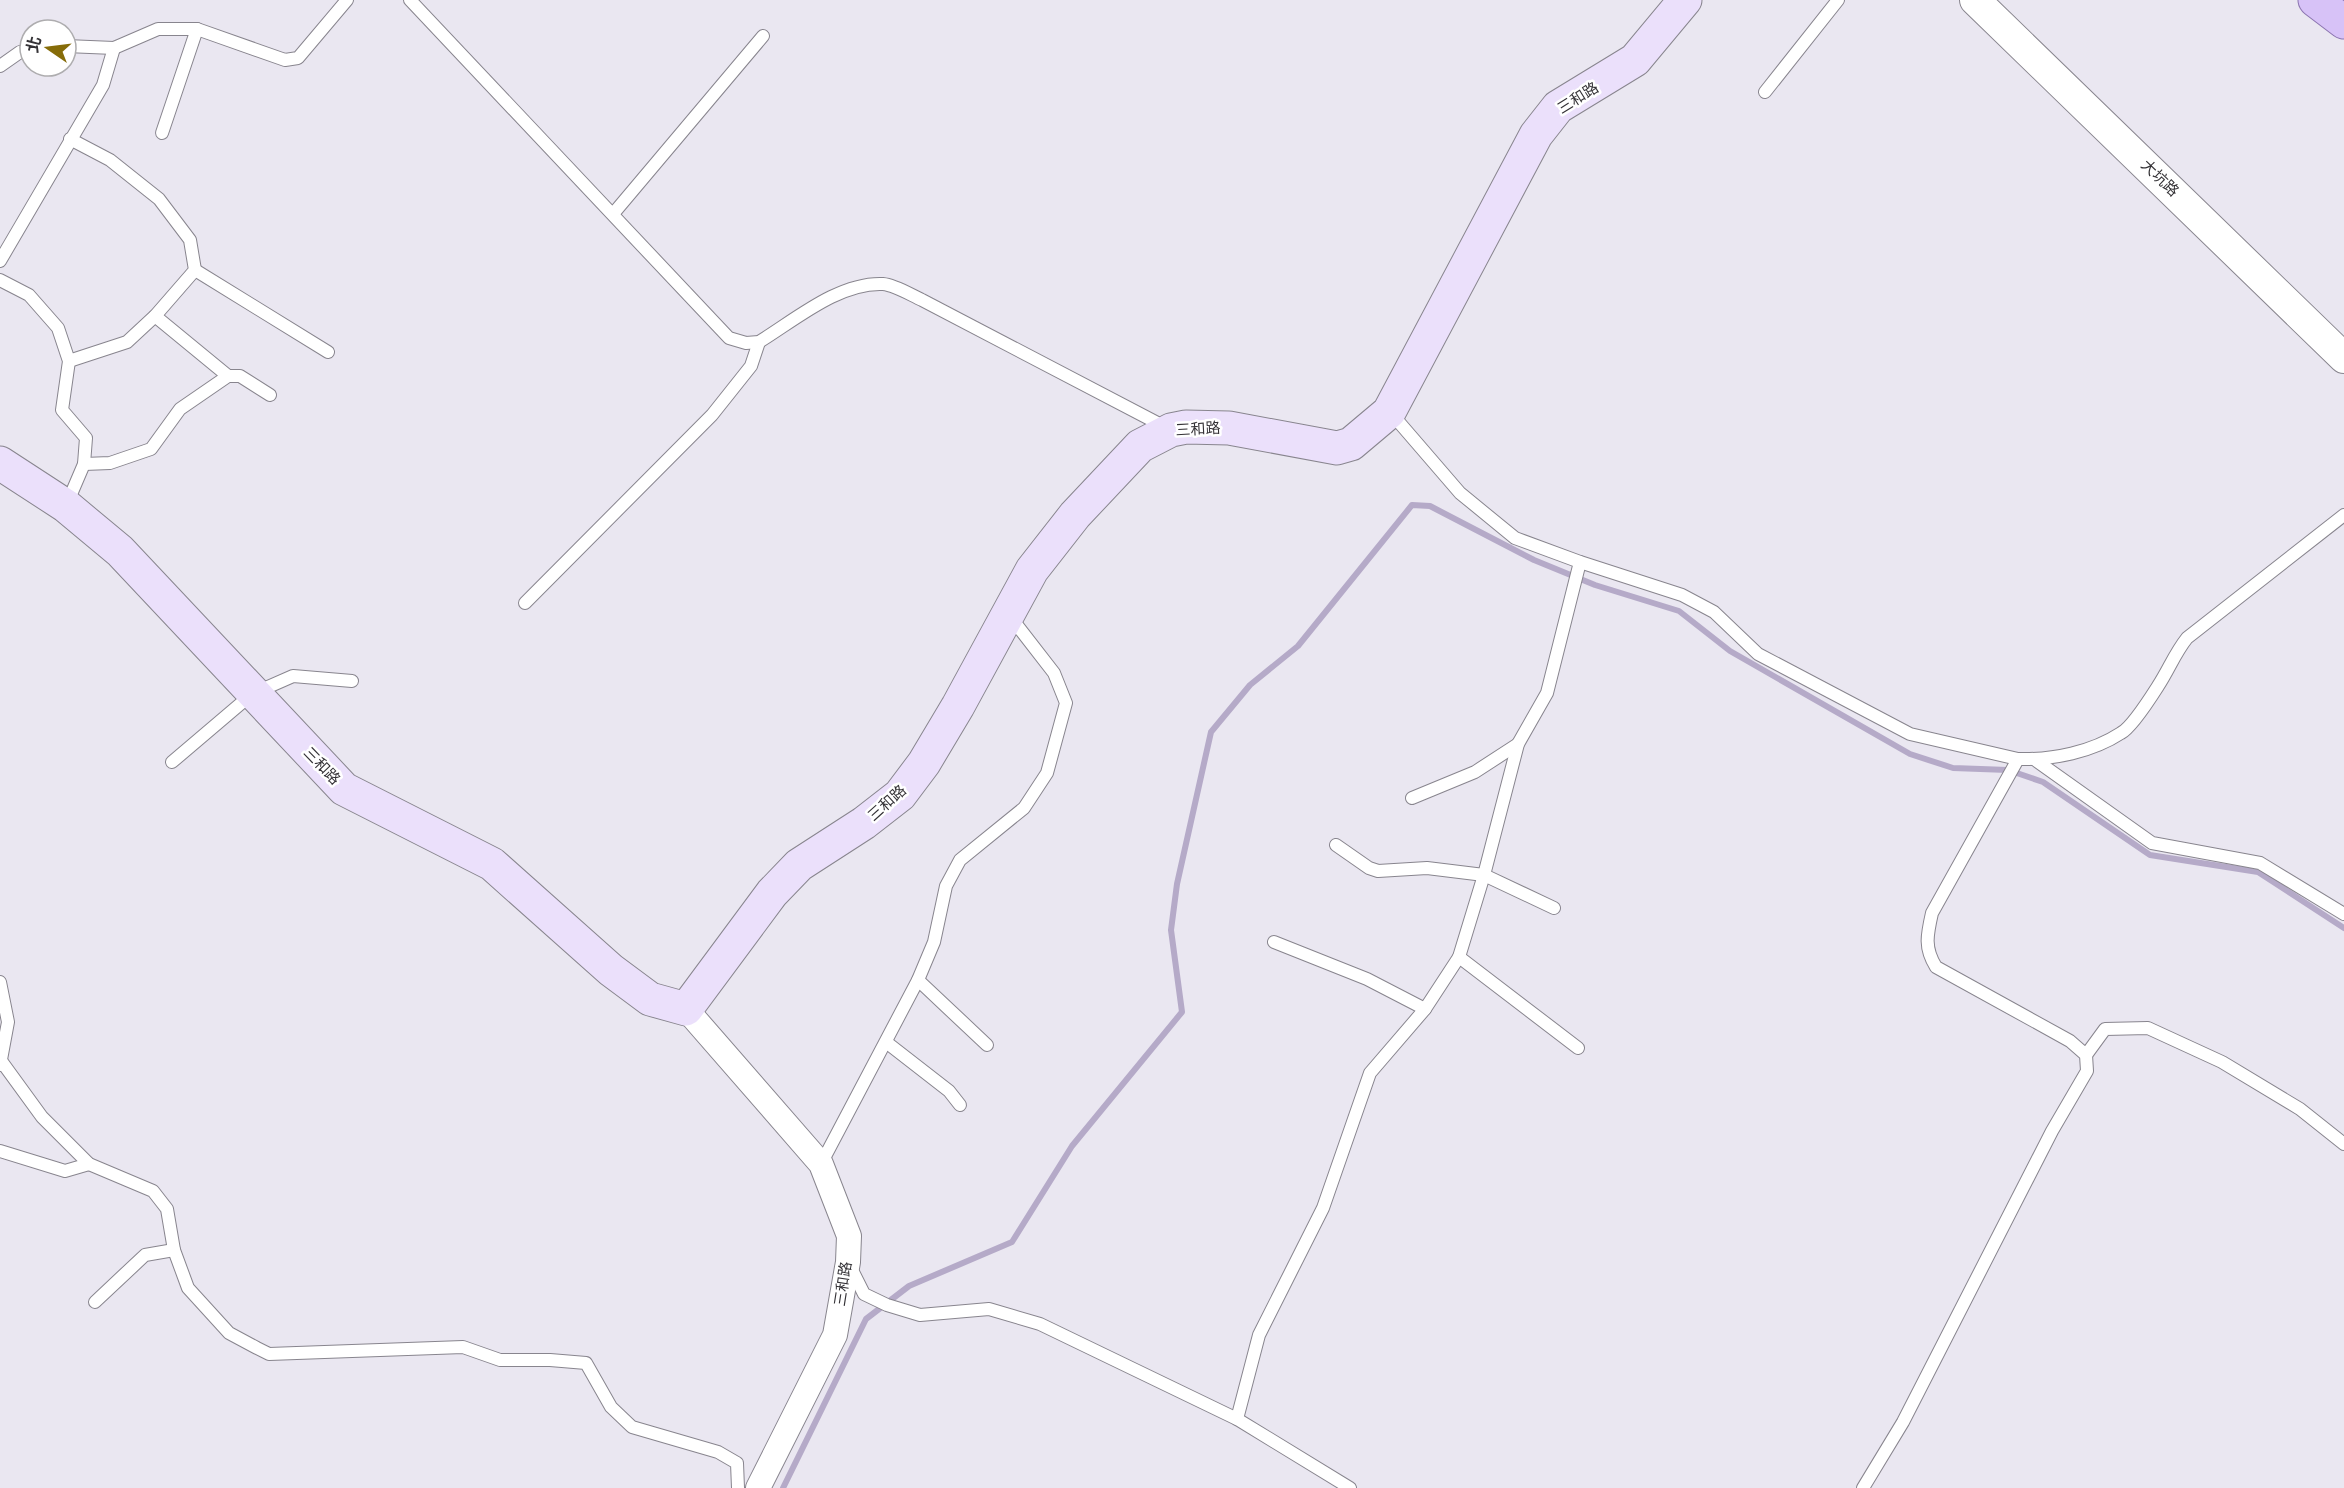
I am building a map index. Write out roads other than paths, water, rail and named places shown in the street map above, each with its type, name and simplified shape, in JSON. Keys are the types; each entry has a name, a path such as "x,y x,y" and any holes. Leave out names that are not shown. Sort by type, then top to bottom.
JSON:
{"main road":[{"name":"三和路","path":"0,463 66,506 120,550 252,694 344,789 492,864 611,970 650,999 687,1009 772,892 799,865 864,823 900,795 924,763 958,706 1032,570 1075,515 1140,446 1171,430 1186,427 1229,428 1337,448 1357,440 1389,412 1536,135 1558,107 1635,60 1685,0"},
{"path":"2315,0 2344,22"}],"street":[{"name":"大坑路","path":"1975,0 2344,358"},
{"name":"三和路","path":"687,1009 821,1164 849,1236 848,1262 835,1335 758,1488"}],"lane":[{"path":"78,46 114,48 158,29 197,29 285,60 298,58 347,0"},
{"path":"410,0 729,338 746,343 759,342 836,295 864,286 885,284 922,300 1171,430"},
{"path":"1765,92 1838,0"},
{"path":"162,133 197,29"},
{"path":"613,214 764,36"},
{"path":"0,261 103,85 114,48"},
{"path":"0,66 18,53"},
{"path":"70,139 110,160 159,199 190,240 195,270 328,352"},
{"path":"69,361 127,342 155,316 195,270"},
{"path":"0,280 29,295 58,328 69,361 62,410 86,438 84,464 66,506"},
{"path":"155,316 228,376"},
{"path":"525,603 712,415 752,366 759,342"},
{"path":"84,464 111,463 150,449 180,409 228,376 240,376 270,395"},
{"path":"1389,412 1460,493 1515,538 1682,595 1714,612 1758,654 1910,734 2018,759 2034,759 2087,750 2123,732 2158,686 2174,655 2187,638 2344,515"},
{"path":"1237,1419 1259,1335 1323,1208 1371,1073 1425,1009 1459,957 1484,875 1518,744 1547,693 1580,562"},
{"path":"821,1164 918,980 934,942 946,886 952,871 960,860 1024,808 1047,773 1060,736 1066,704 1054,673 1008,614"},
{"path":"172,762 252,694 293,676 352,681"},
{"path":"1412,798 1475,772 1518,744"},
{"path":"2018,759 1932,913 1926,936 1927,952 1936,967 2070,1041 2086,1055"},
{"path":"2034,759 2152,843 2260,863 2344,914"},
{"path":"1336,845 1369,868 1378,871 1427,868 1484,875 1554,908"},
{"path":"1274,942 1367,979 1425,1009"},
{"path":"1459,957 1578,1048"},
{"path":"918,980 987,1045"},
{"path":"0,982 8,1022 1,1063 42,1118 89,1164 153,1191 167,1209 174,1250 188,1288 229,1333 269,1354 463,1347 500,1360 586,1363 611,1407 632,1427 718,1452 737,1463 738,1488"},
{"path":"1863,1488 1903,1422 2052,1131 2087,1071 2086,1055 2105,1029 2148,1028 2222,1062 2300,1110 2344,1144"},
{"path":"886,1042 949,1091 960,1105"},
{"path":"0,1151 66,1171 89,1164"},
{"path":"95,1302 145,1255 174,1250"},
{"path":"848,1262 864,1294 887,1305 920,1315 989,1309 1040,1324 1237,1419 1350,1488"}],"waterway":[{"path":"783,1488 866,1319 909,1286 1012,1242 1072,1146 1182,1012 1171,930 1177,884 1211,732 1250,685 1298,646 1412,505 1430,506 1534,560 1595,585 1679,611 1730,651 1910,754 1953,768 2008,770 2043,782 2150,855 2258,872 2344,928"}]}
